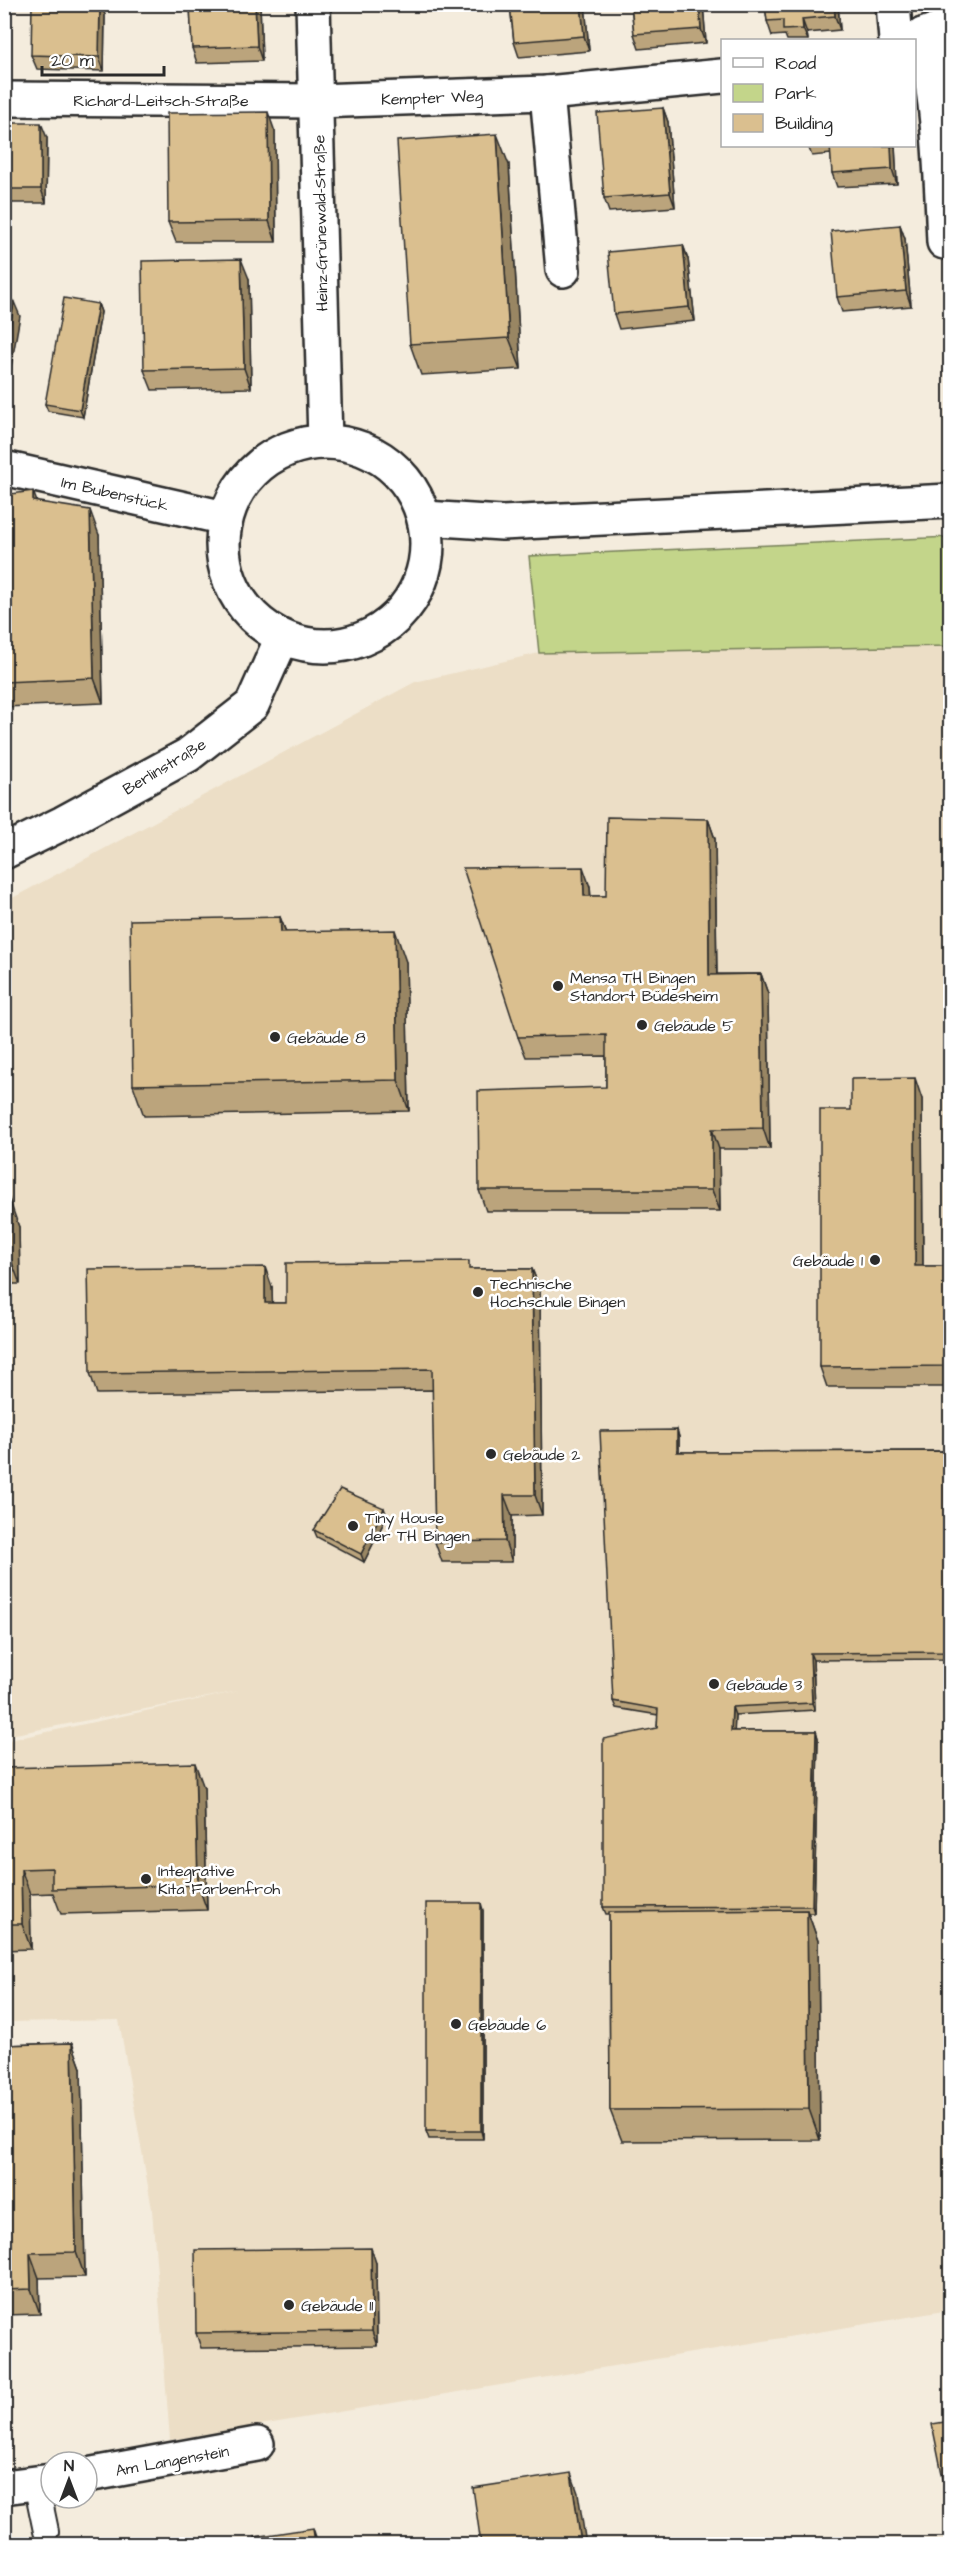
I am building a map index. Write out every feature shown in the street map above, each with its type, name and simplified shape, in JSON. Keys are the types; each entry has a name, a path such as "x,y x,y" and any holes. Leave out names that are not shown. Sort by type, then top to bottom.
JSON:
{"street":[{"name":"Heinz-Grünewald-Straße","path":"313,4 325,441"},
{"path":"892,4 921,36 929,62 939,149 944,242"},
{"name":"Kempter Weg","path":"317,100 547,93 721,75"},
{"path":"547,93 564,270"},
{"name":"Richard-Leitsch-Straße","path":"4,99 317,100"},
{"path":"325,441 358,447 388,463 411,487 425,518 428,549 422,580 407,607 384,628 352,644 316,647 282,638 257,622 238,601 226,574 221,546 225,518 239,486 262,462 292,447 325,441"},
{"name":"Im Bubenstück","path":"4,468 225,518"},
{"path":"425,518 502,523 951,501"},
{"name":"Berlinstraße","path":"4,852 63,823 188,755 252,705 282,638"},
{"name":"Am Langenstein","path":"99,2473 257,2444"},
{"path":"4,2487 39,2483"}],"lane":[{"path":"45,2510 46,2531"}],"shaded area":[{"name":"Technische Hochschule Bingen","path":"950,646 950,2310 170,2440 152,2209 119,2020 5,2022 5,1741 239,1691 5,1736 5,902 415,682 539,653"}],"green space":[{"path":"950,537 950,646 539,653 529,556"}],"building":[{"path":"32,4 100,4 99,57 31,55"},
{"path":"190,4 255,4 257,46 192,48"},
{"path":"510,4 581,4 584,36 514,42"},
{"path":"631,4 699,4 701,29 634,34"},
{"path":"765,4 834,4 835,16 802,19 803,29 783,30 783,20 767,21"},
{"path":"663,108 670,193 604,198 597,113"},
{"path":"268,112 269,221 168,222 167,113"},
{"path":"4,123 41,123 41,189 4,189"},
{"path":"497,134 509,338 410,344 397,141"},
{"path":"830,147 891,147 892,169 832,173"},
{"path":"900,225 906,291 837,297 831,231"},
{"path":"683,245 689,307 614,314 608,252"},
{"path":"241,259 244,368 144,370 142,261"},
{"path":"64,298 98,304 80,410 45,404"},
{"path":"4,300 14,302 4,361"},
{"path":"33,491 33,501 90,510 94,678 4,682 4,495"},
{"name":"Gebäude 5","path":"607,817 708,819 709,975 761,974 763,1128 712,1129 712,1190 479,1190 478,1091 606,1087 606,1035 518,1037 463,868 583,867 584,896 606,896"},
{"name":"Gebäude 8","path":"280,917 281,932 395,930 398,1080 133,1085 130,920"},
{"name":"Gebäude 1","path":"915,1078 915,1266 951,1266 951,1366 820,1367 820,1110 851,1110 851,1079"},
{"path":"4,1196 8,1196 8,1252 4,1252"},
{"name":"Gebäude 2","path":"469,1261 469,1269 532,1269 535,1495 504,1495 505,1541 435,1542 432,1369 90,1373 88,1269 265,1267 265,1303 286,1303 286,1263"},
{"name":"Gebäude 3","path":"677,1430 677,1452 951,1451 951,1652 810,1653 812,1703 732,1707 731,1731 816,1731 812,1906 603,1907 603,1739 657,1728 658,1709 613,1701 600,1431"},
{"name":"Tiny House der TH Bingen","path":"340,1489 384,1508 361,1554 314,1530"},
{"path":"195,1763 198,1885 52,1889 52,1868 21,1869 22,1924 4,1924 4,1768"},
{"name":"Gebäude 6","path":"426,1903 481,1903 481,2131 426,2131"},
{"path":"807,1910 809,2109 610,2110 609,1912"},
{"path":"72,2043 76,2252 30,2253 31,2289 4,2290 4,2045"},
{"name":"Gebäude 11","path":"371,2248 372,2331 196,2333 195,2250"},
{"path":"951,2421 951,2518 932,2424"},
{"path":"571,2473 581,2544 481,2544 473,2488"},
{"path":"313,2528 315,2544 256,2544 255,2537"}],"place":[{"name":"Mensa TH Bingen Standort Büdesheim","path":"558,986"},
{"name":"Gebäude 5","path":"642,1025"},
{"name":"Gebäude 8","path":"275,1037"},
{"name":"Gebäude 1","path":"875,1260"},
{"name":"Technische Hochschule Bingen","path":"478,1292"},
{"name":"Gebäude 2","path":"491,1454"},
{"name":"Tiny House der TH Bingen","path":"353,1526"},
{"name":"Gebäude 3","path":"714,1684"},
{"name":"Integrative Kita Farbenfroh","path":"146,1879"},
{"name":"Gebäude 6","path":"456,2024"},
{"name":"Gebäude 11","path":"289,2305"}]}
